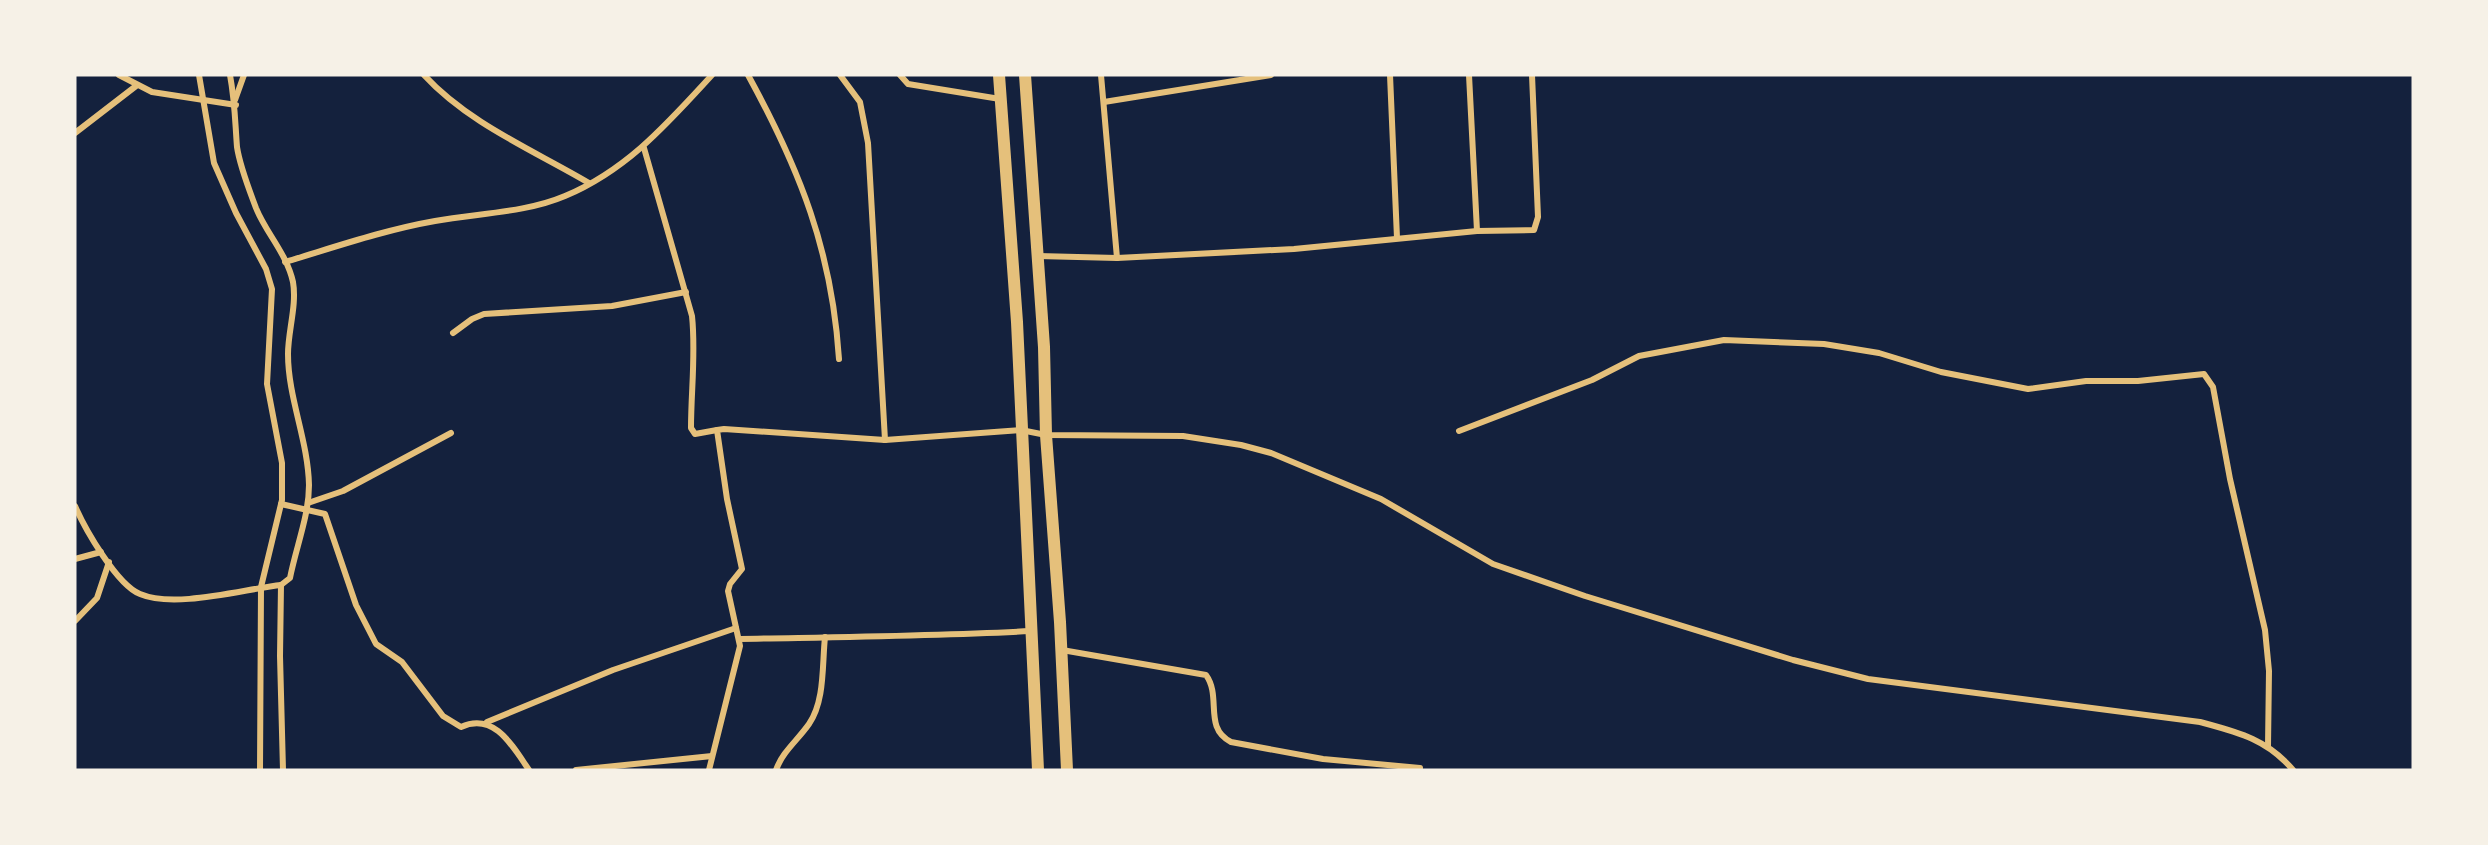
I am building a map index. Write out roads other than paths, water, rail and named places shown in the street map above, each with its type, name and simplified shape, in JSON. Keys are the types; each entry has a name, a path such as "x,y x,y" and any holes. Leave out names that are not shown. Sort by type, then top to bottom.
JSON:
{"main road":[{"path":"999,75 1017,322 1038,770"},
{"path":"1025,75 1038,256 1046,435 1062,650 1067,770"}],"street":[{"path":"119,75 136,86 205,102 236,102"},
{"path":"198,75 205,102 214,164 228,197 266,269 272,289 267,384 282,463 281,504 261,587 260,770"},
{"path":"75,506 101,552 132,590 152,597 223,595 281,585 290,578 308,506 306,453 291,384 288,354 293,282 285,262 257,212 246,180 238,149 236,102 230,75"},
{"path":"236,102 244,75"},
{"path":"424,75 442,95 468,113 589,183"},
{"path":"285,262 360,239 434,221 529,207 565,196 617,168 644,148 712,75"},
{"path":"748,75 796,169 813,214 826,262 837,327 839,359"},
{"path":"840,75 861,102 867,133 885,440"},
{"path":"900,75 908,84 1001,99"},
{"path":"1101,75 1117,258"},
{"path":"1104,102 1271,75"},
{"path":"1389,75 1397,238"},
{"path":"1469,75 1477,231"},
{"path":"1038,256 1117,258 1294,249 1477,231 1534,230 1537,225 1532,75"},
{"path":"75,134 136,86"},
{"path":"644,148 686,292 695,338 690,387 691,428 695,434 717,430 767,430 805,436 885,440 1021,430 1046,435 1183,436 1241,445 1271,453 1381,499 1493,564 1585,596 1793,660 1868,679 2200,722 2250,735 2268,746 2293,770"},
{"path":"453,333 472,319 484,314 612,306 686,292"},
{"path":"1459,431 1592,380 1639,356 1724,340 1824,344 1879,353 1941,372 2028,389 2086,381 2138,381 2204,374 2213,387 2230,479 2265,630 2269,671 2268,746"},
{"path":"709,770 739,654 740,639 728,591 730,584 742,568 727,499 717,430"},
{"path":"308,506 343,491 451,433"},
{"path":"281,504 308,506 325,514 356,605 376,644 402,662 432,703 456,726 475,721 487,722 613,670 736,628"},
{"path":"75,559 101,552"},
{"path":"75,621 97,598 109,562"},
{"path":"281,585 280,656 284,770"},
{"path":"740,639 906,637 1030,631"},
{"path":"776,770 780,759 815,712 819,698 825,638"},
{"path":"1062,650 1206,675 1212,687 1214,723 1221,737 1231,742 1323,759 1420,768"},
{"path":"487,722 506,740 529,770"},
{"path":"576,770 712,756"}]}
